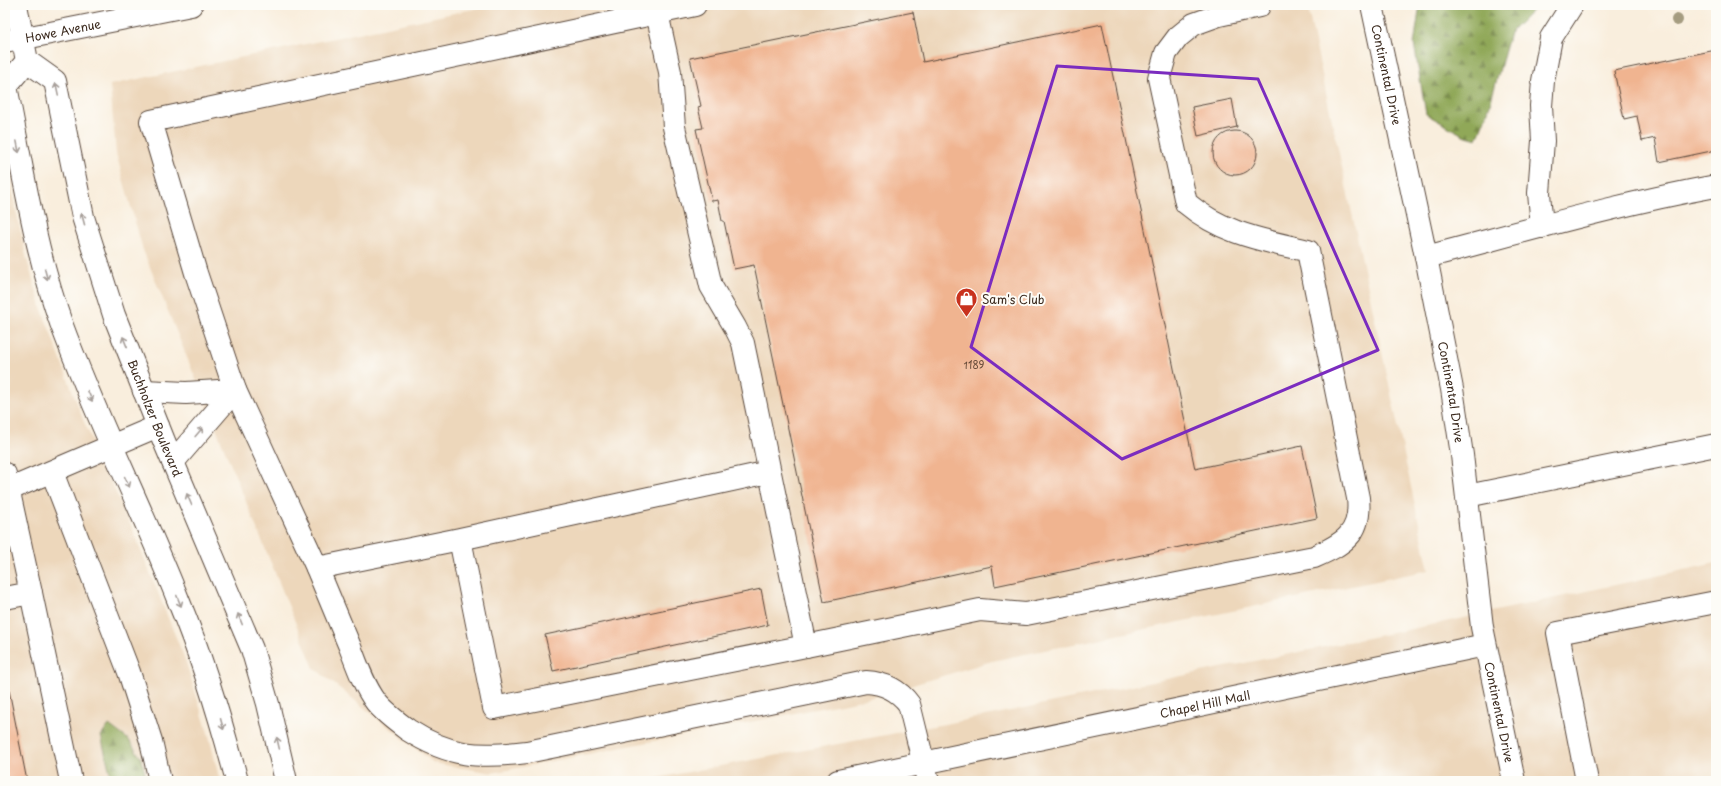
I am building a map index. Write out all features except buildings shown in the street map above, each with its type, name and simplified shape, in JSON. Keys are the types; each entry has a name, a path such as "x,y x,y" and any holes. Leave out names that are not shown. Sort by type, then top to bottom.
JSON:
{"street":[{"path":"16,5 14,41 27,61 6,86 35,232 51,293 111,447 179,601 197,649 222,725 237,781"},
{"name":"Howe Avenue","path":"14,41 192,5"},
{"path":"695,5 151,121 196,273 235,390 317,568 360,673 376,702 399,724 421,738 450,751 475,755 499,755 527,752 866,682 888,686 905,698 909,704 926,772"},
{"name":"Continental Drive","path":"1372,5 1426,257 1452,389 1467,496 1482,627 1514,781"},
{"path":"1542,227 1539,193 1543,81 1551,38 1572,5"},
{"path":"460,539 494,708 980,610 1026,614 1314,556 1346,540 1355,526 1360,513 1308,250 1246,236 1201,216 1186,203 1159,78 1166,54 1178,37 1194,24 1219,15 1261,6"},
{"path":"657,13 670,72 674,126 711,286 736,327 743,343 806,646"},
{"name":"Buchholzer Boulevard","path":"27,61 55,81 83,217 114,315 158,426 252,649 268,704 286,781"},
{"path":"1426,257 1542,227 1716,186"},
{"path":"144,391 186,393 235,390"},
{"path":"174,462 235,390"},
{"path":"71,781 7,482 52,472 158,426"},
{"path":"1467,496 1716,445"},
{"path":"52,472 129,672 151,741 160,781"},
{"path":"317,568 460,539 770,472"},
{"path":"5,598 31,593"},
{"path":"1588,781 1558,633 1716,602"},
{"name":"Chapel Hill Mall","path":"838,781 926,772 1485,645"}],"highlighted area":[{"path":"1057,66 1258,79 1378,350 1122,459 971,347"}],"shaded area":[{"path":"492,5 1307,5 1429,570 992,661 866,699 492,773 434,763 314,668 143,250 116,153 110,85"},
{"path":"5,158 26,256 41,307 84,422 129,521 186,662 209,736 220,781 5,781"},
{"path":"1716,563 1716,781 640,781 966,720 1431,625"}],"green space":[{"path":"1420,5 1538,5 1510,33 1488,111 1477,139 1463,135 1426,114 1414,44"},
{"path":"109,725 129,740 141,758 147,781 112,781 101,736"}],"place":[{"name":"Sam's Club","path":"967,318"}]}
